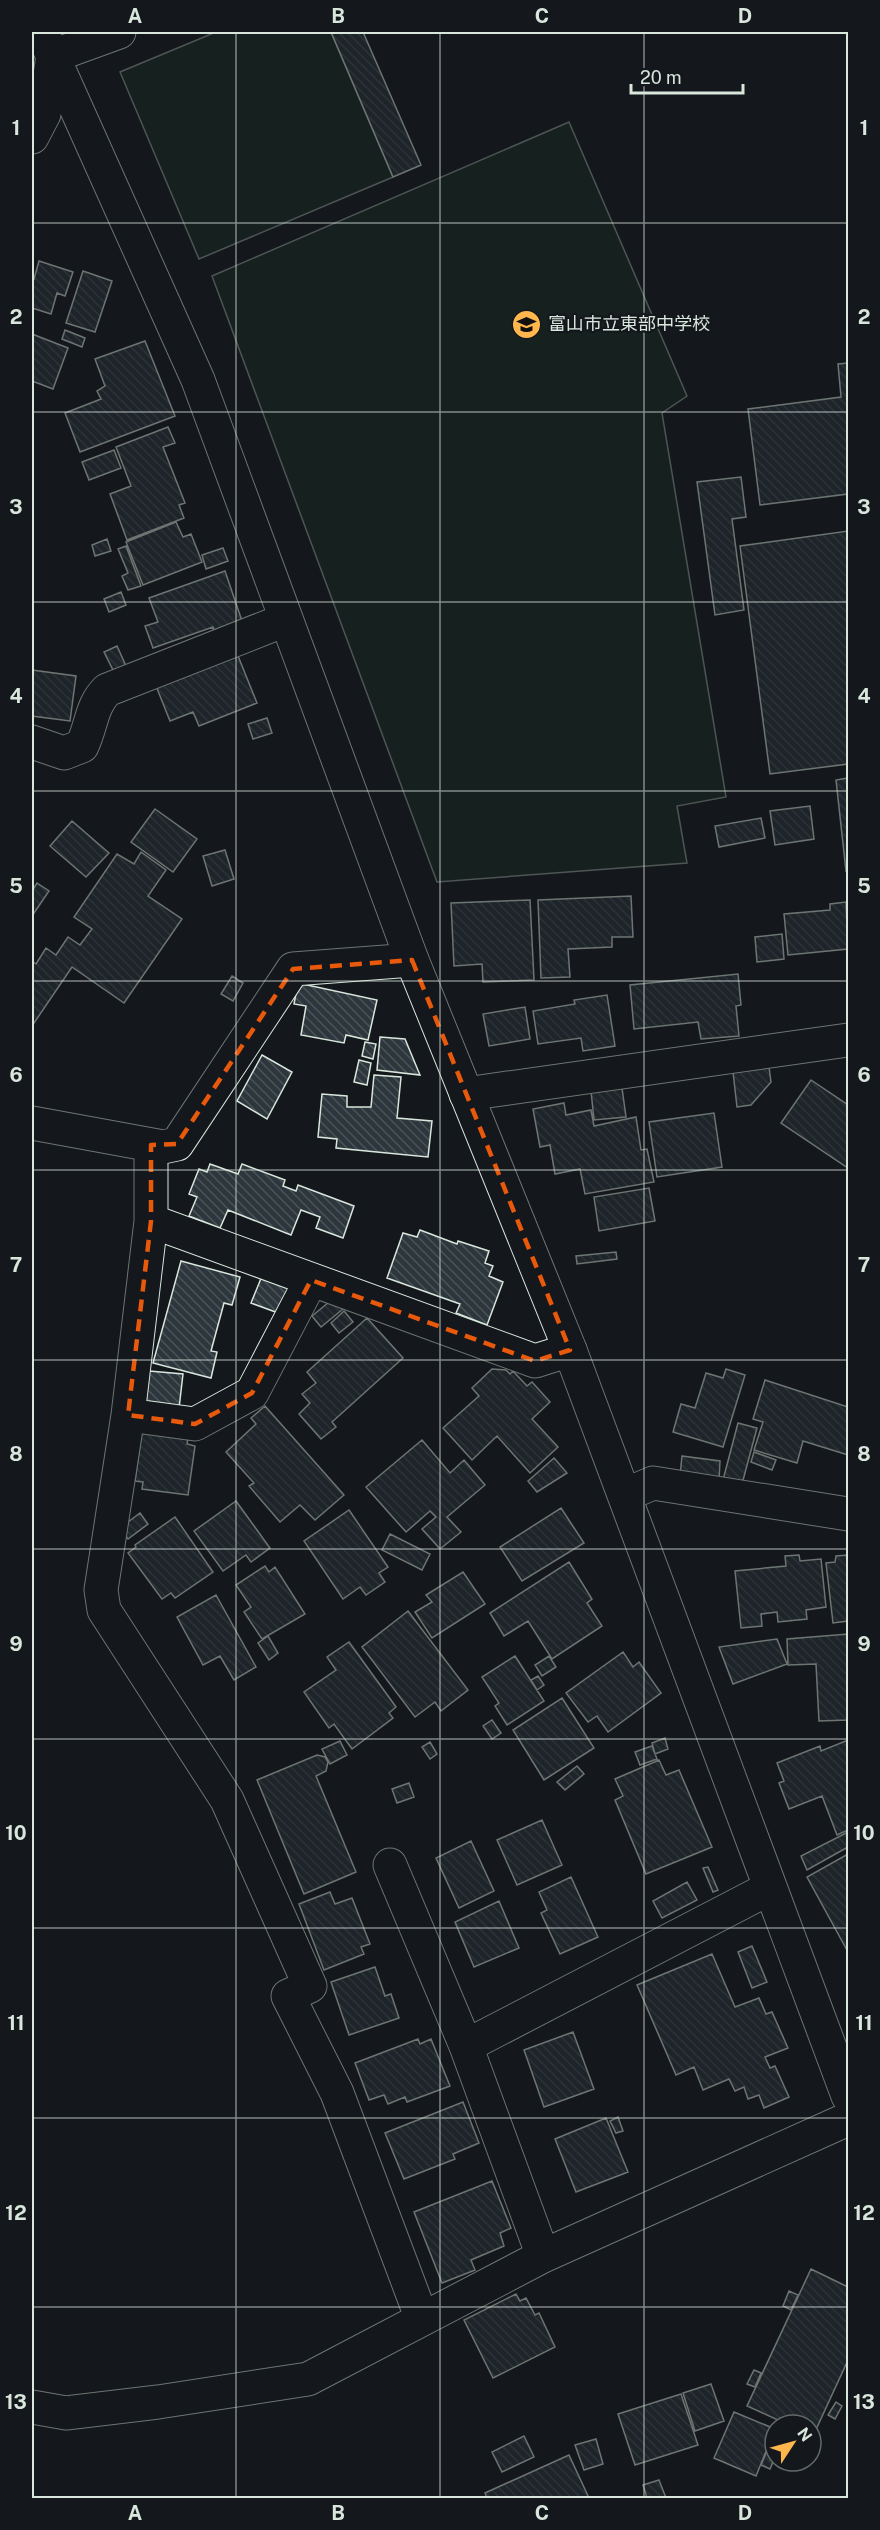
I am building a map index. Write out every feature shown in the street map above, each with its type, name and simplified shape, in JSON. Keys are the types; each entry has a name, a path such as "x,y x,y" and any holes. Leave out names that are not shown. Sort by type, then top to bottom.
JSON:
{"street":[{"path":"48,44 119,32"},
{"path":"32,137 44,114 48,44"},
{"path":"48,44 198,380 412,960 570,1350 849,2096"},
{"path":"32,742 64,753 82,746 89,730 96,701 107,690 285,620"},
{"path":"32,1123 163,1147 177,1144 293,969 412,960"},
{"path":"466,1094 849,1040"},
{"path":"151,1145 151,1221 128,1415 101,1590 104,1610 228,1800 310,1986 288,1996 338,2093 422,2319"},
{"path":"151,1221 535,1361 570,1350"},
{"path":"128,1415 195,1424 252,1393 310,1280"},
{"path":"625,1495 652,1484 849,1514"},
{"path":"390,1865 466,2046 543,2256"},
{"path":"466,2046 770,1888"},
{"path":"32,2407 66,2413 158,2402 308,2379 543,2256 849,2119"}],"highlighted area":[{"path":"412,960 570,1350 535,1361 311,1280 252,1393 195,1424 128,1415 151,1221 151,1145 177,1144 293,969"}],"green space":[{"path":"216,32 331,32 393,177 199,259 120,72"},
{"path":"569,122 687,396 662,413 726,797 677,806 687,863 437,882 212,276"}],"building":[{"path":"331,32 363,32 421,165 393,177"},
{"path":"39,261 73,272 65,296 57,293 51,314 32,308 32,278 34,279"},
{"path":"83,271 112,281 95,332 66,323"},
{"path":"65,330 85,338 82,347 62,339"},
{"path":"32,334 68,348 53,389 32,381"},
{"path":"145,341 175,416 80,452 65,413 101,399 97,391 105,386 95,359"},
{"path":"848,363 848,494 760,505 748,409 841,397 838,364"},
{"path":"168,427 175,443 163,447 185,503 179,505 184,518 127,540 110,494 131,486 116,447"},
{"path":"114,450 121,468 89,480 82,462"},
{"path":"741,477 746,517 732,519 744,610 715,615 697,482"},
{"path":"176,522 183,537 191,534 202,562 143,585 126,542"},
{"path":"848,531 848,764 770,774 740,546"},
{"path":"107,539 111,551 95,556 92,545"},
{"path":"126,546 141,586 128,590 122,576 128,573 118,549"},
{"path":"223,548 228,561 206,569 202,555"},
{"path":"225,571 242,621 214,631 213,627 153,648 145,626 158,622 149,598"},
{"path":"121,592 126,605 109,612 104,599"},
{"path":"117,646 126,666 114,672 104,652"},
{"path":"234,646 257,703 199,726 193,712 170,721 154,681"},
{"path":"32,670 76,676 70,721 32,716"},
{"path":"267,718 272,733 253,739 248,724"},
{"path":"848,778 848,870 846,871 836,780"},
{"path":"810,806 814,839 775,845 770,811"},
{"path":"155,809 197,839 173,872 131,842"},
{"path":"761,818 765,838 719,847 715,826"},
{"path":"72,821 109,853 86,877 50,846"},
{"path":"225,850 234,879 212,886 203,856"},
{"path":"141,852 166,870 148,896 182,919 124,1003 72,967 34,1023 32,1021 32,961 36,964 46,948 56,955 68,937 80,945 92,929 74,917 117,854 134,864"},
{"path":"37,883 49,891 32,916 32,891"},
{"path":"631,896 633,937 612,937 612,947 568,949 570,977 541,978 538,900"},
{"path":"530,900 534,980 483,982 482,964 454,966 451,903"},
{"path":"846,902 848,949 788,955 784,914 830,910 830,904"},
{"path":"782,934 784,959 757,962 755,937"},
{"path":"738,974 741,1005 736,1006 739,1036 701,1039 698,1022 634,1029 630,985"},
{"path":"232,976 243,983 233,1001 221,994"},
{"path":"298,983 377,1000 368,1040 346,1035 344,1043 301,1035 306,1006 294,1004"},
{"path":"607,995 615,1046 583,1051 581,1038 538,1044 533,1011 575,1004 574,1000"},
{"path":"525,1007 530,1039 489,1046 483,1014"},
{"path":"380,1037 405,1039 420,1075 377,1070"},
{"path":"365,1042 376,1044 373,1059 362,1056"},
{"path":"262,1055 292,1072 267,1119 237,1101"},
{"path":"359,1060 371,1063 367,1085 354,1082"},
{"path":"769,1067 771,1082 751,1105 737,1107 733,1072"},
{"path":"374,1075 401,1077 397,1118 432,1121 428,1157 336,1148 337,1139 318,1137 322,1094 347,1096 347,1107 371,1107"},
{"path":"811,1080 848,1105 848,1168 781,1123"},
{"path":"622,1088 626,1117 594,1120 591,1091"},
{"path":"564,1103 566,1115 591,1110 594,1126 636,1117 641,1150 647,1149 654,1182 585,1194 580,1169 555,1174 550,1145 540,1147 533,1109"},
{"path":"714,1113 722,1167 657,1177 649,1122"},
{"path":"210,1164 238,1174 242,1164 285,1180 283,1186 296,1191 298,1185 354,1206 343,1238 316,1228 320,1217 301,1210 291,1235 228,1210 220,1228 189,1216 197,1197 189,1194 199,1169 207,1172"},
{"path":"649,1188 655,1221 599,1231 594,1197"},
{"path":"420,1230 457,1244 458,1241 489,1251 485,1263 493,1266 489,1276 503,1282 487,1325 456,1313 460,1304 387,1278 403,1233 417,1237"},
{"path":"616,1252 617,1259 577,1264 576,1256"},
{"path":"181,1261 240,1277 232,1305 224,1303 211,1351 217,1352 211,1378 153,1363"},
{"path":"262,1276 291,1288 281,1314 251,1303"},
{"path":"334,1298 343,1309 321,1327 312,1316"},
{"path":"344,1311 353,1322 339,1333 331,1323"},
{"path":"367,1318 403,1358 332,1422 336,1427 321,1439 299,1414 310,1403 302,1394 316,1383 307,1372"},
{"path":"492,1369 506,1370 510,1374 513,1371 527,1386 532,1382 550,1402 532,1419 558,1447 530,1473 497,1436 472,1460 443,1428 479,1396 472,1388"},
{"path":"726,1369 745,1375 723,1447 673,1432 681,1404 695,1408 706,1373 723,1378"},
{"path":"149,1371 183,1374 178,1417 138,1414 141,1392 147,1392"},
{"path":"765,1380 848,1407 848,1455 803,1441 797,1463 754,1450 763,1422 753,1419"},
{"path":"265,1406 344,1495 315,1520 300,1505 280,1522 249,1486 254,1483 226,1452 256,1424 251,1418"},
{"path":"738,1423 757,1428 742,1484 723,1480"},
{"path":"143,1425 189,1432 187,1444 195,1446 188,1495 142,1489 143,1482 135,1481"},
{"path":"422,1440 450,1473 464,1460 485,1485 447,1517 461,1532 440,1549 422,1529 436,1517 430,1511 406,1532 366,1487"},
{"path":"754,1452 776,1460 772,1470 751,1462"},
{"path":"682,1456 720,1461 719,1481 680,1476"},
{"path":"554,1458 567,1473 537,1492 528,1481"},
{"path":"236,1501 270,1548 251,1562 246,1555 223,1571 194,1531"},
{"path":"561,1508 584,1543 522,1581 500,1547"},
{"path":"349,1510 388,1567 379,1573 385,1582 366,1595 360,1587 343,1599 304,1541"},
{"path":"140,1513 148,1524 128,1539 120,1528"},
{"path":"175,1517 213,1572 175,1598 171,1593 162,1599 128,1553 136,1547 135,1545"},
{"path":"390,1534 430,1554 422,1570 382,1550"},
{"path":"799,1555 800,1561 821,1559 826,1607 806,1610 807,1619 778,1622 777,1612 761,1614 762,1626 741,1628 735,1571 786,1566 785,1556"},
{"path":"848,1555 848,1621 833,1623 826,1563 835,1562 836,1556"},
{"path":"569,1562 592,1599 587,1603 602,1626 552,1659 528,1621 504,1636 490,1613"},
{"path":"265,1566 269,1572 275,1567 305,1614 262,1639 244,1612 251,1607 236,1585"},
{"path":"463,1572 485,1604 432,1638 415,1612 432,1602 426,1595"},
{"path":"216,1595 256,1667 234,1680 220,1656 203,1665 177,1617"},
{"path":"408,1611 468,1690 441,1711 435,1702 415,1717 362,1647"},
{"path":"848,1634 848,1720 819,1721 816,1664 788,1665 787,1639"},
{"path":"268,1636 278,1653 269,1660 258,1643"},
{"path":"777,1639 787,1664 733,1684 719,1647"},
{"path":"349,1642 396,1707 389,1713 393,1718 352,1749 334,1724 329,1728 304,1692 336,1670 327,1657"},
{"path":"623,1652 633,1667 639,1662 661,1693 608,1732 597,1716 588,1722 566,1693"},
{"path":"515,1656 544,1701 507,1725 495,1706 499,1703 482,1677"},
{"path":"549,1656 556,1667 542,1676 535,1665"},
{"path":"538,1676 544,1685 537,1690 531,1680"},
{"path":"562,1698 594,1748 544,1780 513,1730"},
{"path":"492,1720 501,1733 492,1739 483,1726"},
{"path":"665,1738 668,1749 655,1754 652,1743"},
{"path":"848,1740 848,1830 837,1835 822,1796 789,1809 779,1783 784,1781 777,1763 820,1746 821,1751"},
{"path":"340,1741 347,1755 330,1764 322,1749"},
{"path":"430,1742 437,1754 430,1759 422,1747"},
{"path":"652,1746 657,1759 640,1765 635,1752"},
{"path":"317,1755 325,1757 328,1762 326,1771 316,1776 356,1872 304,1894 257,1780"},
{"path":"659,1760 666,1775 679,1770 712,1847 646,1874 615,1800 623,1796 615,1779"},
{"path":"577,1766 584,1774 565,1790 557,1782"},
{"path":"409,1783 414,1797 397,1803 392,1789"},
{"path":"542,1820 562,1865 517,1885 497,1840"},
{"path":"848,1832 848,1847 807,1870 801,1856"},
{"path":"471,1841 494,1891 459,1908 436,1858"},
{"path":"848,1854 848,1952 807,1877"},
{"path":"708,1867 718,1890 713,1892 703,1868"},
{"path":"571,1877 598,1937 560,1954 541,1913 547,1910 539,1892"},
{"path":"687,1882 697,1900 662,1918 653,1901"},
{"path":"330,1892 335,1904 352,1898 370,1944 361,1947 364,1954 324,1970 299,1904"},
{"path":"499,1901 519,1948 474,1967 455,1922"},
{"path":"752,1946 767,1982 752,1988 738,1952"},
{"path":"712,1954 735,2007 759,1998 766,2014 772,2012 788,2048 765,2057 770,2068 775,2066 789,2097 764,2108 759,2095 748,2099 744,2087 735,2091 729,2079 703,2090 694,2067 676,2075 637,1985"},
{"path":"375,1967 385,1996 391,1994 399,2018 349,2035 331,1982"},
{"path":"573,2032 594,2089 544,2107 524,2050"},
{"path":"418,2039 420,2044 431,2039 450,2086 407,2102 405,2097 388,2104 384,2095 369,2100 355,2063"},
{"path":"463,2102 479,2143 453,2154 455,2159 404,2179 385,2133"},
{"path":"618,2117 623,2131 616,2133 610,2121"},
{"path":"606,2118 628,2172 576,2192 555,2139"},
{"path":"492,2181 511,2228 500,2233 504,2246 471,2260 475,2270 442,2283 414,2212"},
{"path":"811,2269 848,2287 848,2360 823,2414 763,2413 747,2406"},
{"path":"789,2291 798,2295 791,2310 783,2306"},
{"path":"516,2294 520,2301 526,2298 535,2315 539,2313 555,2347 493,2378 464,2320"},
{"path":"754,2370 761,2373 755,2387 747,2384"},
{"path":"711,2384 724,2421 695,2431 683,2393"},
{"path":"681,2394 698,2445 635,2465 618,2414"},
{"path":"836,2402 842,2406 835,2419 828,2415"},
{"path":"734,2412 763,2424 763,2459 756,2476 714,2458"},
{"path":"524,2436 534,2457 502,2472 492,2452"},
{"path":"596,2439 603,2464 584,2470 575,2445"},
{"path":"569,2455 589,2498 487,2498 485,2493"},
{"path":"659,2480 666,2498 647,2498 643,2485"}],"place":[{"name":"富山市立東部中学校","path":"527,324"}]}
